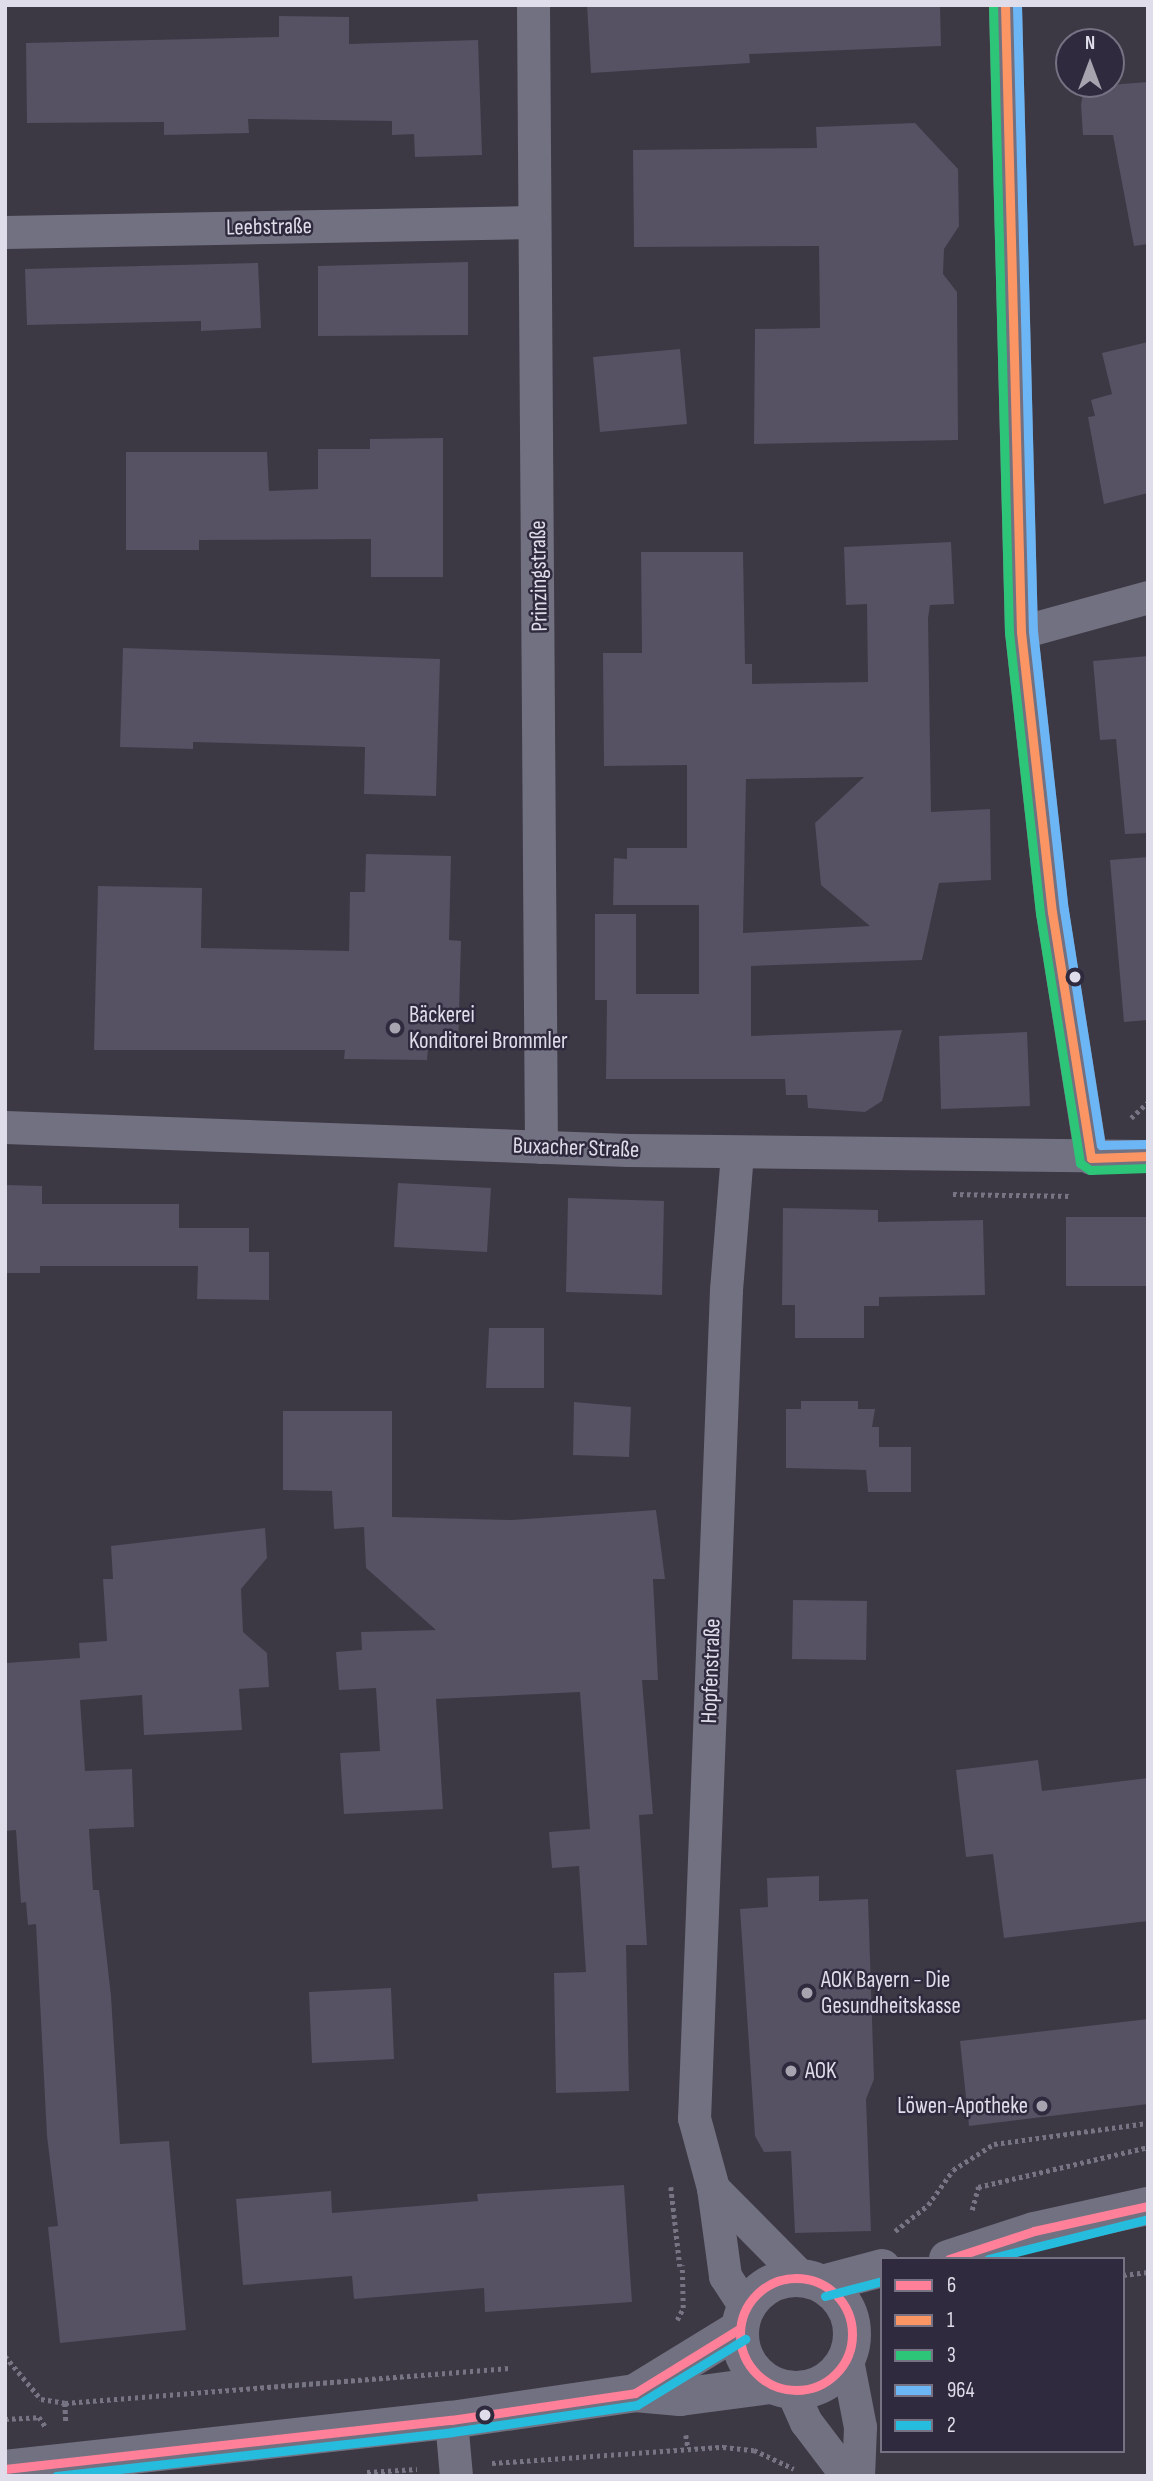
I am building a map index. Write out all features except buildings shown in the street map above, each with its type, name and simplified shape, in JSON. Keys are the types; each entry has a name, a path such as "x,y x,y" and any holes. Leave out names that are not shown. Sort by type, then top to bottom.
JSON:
{"street":[{"name":"Prinzingstraße","path":"533,5 541,1147"},
{"path":"1005,5 1021,632 1052,912 1091,1158"},
{"name":"Leebstraße","path":"5,232 533,222"},
{"path":"1021,632 1148,597"},
{"name":"Buxacher Straße","path":"5,1126 737,1153 1091,1158 1148,1156"},
{"name":"Hopfenstraße","path":"737,1153 726,1290 694,2118 713,2188 725,2276 743,2318"},
{"name":"Hopfenstraße","path":"713,2188 812,2280"},
{"path":"957,2257 1034,2231 1148,2206"},
{"path":"635,2393 743,2318 760,2290 812,2280 883,2252"},
{"path":"812,2280 840,2297 861,2339 858,2476"},
{"path":"743,2318 742,2351 753,2371 781,2388 846,2476"},
{"path":"5,2469 451,2420 635,2393 680,2397 781,2388 833,2377 861,2339"},
{"path":"451,2420 456,2471"}],"path":[{"path":"940,1194 1079,1195"},
{"path":"883,2252 962,2162 994,2144 1148,2123"},
{"path":"954,2257 978,2187 1148,2147"},
{"path":"1125,2275 1148,2273"},
{"path":"5,2356 41,2399 65,2403 518,2367"},
{"path":"359,2473 456,2471 723,2447 754,2450 793,2472 804,2456 822,2446"}],"transit line":[{"name":"3","path":"993,5 1009,632 1040,913 1080,1163 1090,1170 1148,1168"},
{"name":"1","path":"1005,5 1021,632 1052,912 1091,1158 1148,1156"},
{"name":"964","path":"1017,5 1033,631 1064,910 1101,1145 1148,1144"},
{"name":"6","path":"955,2257 1034,2231 1148,2206"},
{"name":"2","path":"996,2257 1148,2219"},
{"name":"6","path":"796,2278 817,2282 836,2294 848,2313 852,2334 848,2355 836,2374 817,2386 796,2390 775,2386 756,2374 744,2355 740,2334 744,2313 756,2294 775,2282 796,2278"},
{"name":"2","path":"825,2296 880,2282"},
{"name":"6","path":"5,2469 451,2420 635,2393 739,2329"},
{"name":"2","path":"56,2476 452,2432 637,2405 745,2339"}],"place":[{"name":"Bäckerei Konditorei Brommler","path":"395,1028"},
{"name":"AOK Bayern - Die Gesundheitskasse","path":"807,1993"},
{"name":"AOK","path":"791,2071"},
{"name":"Löwen-Apotheke","path":"1042,2106"}]}
